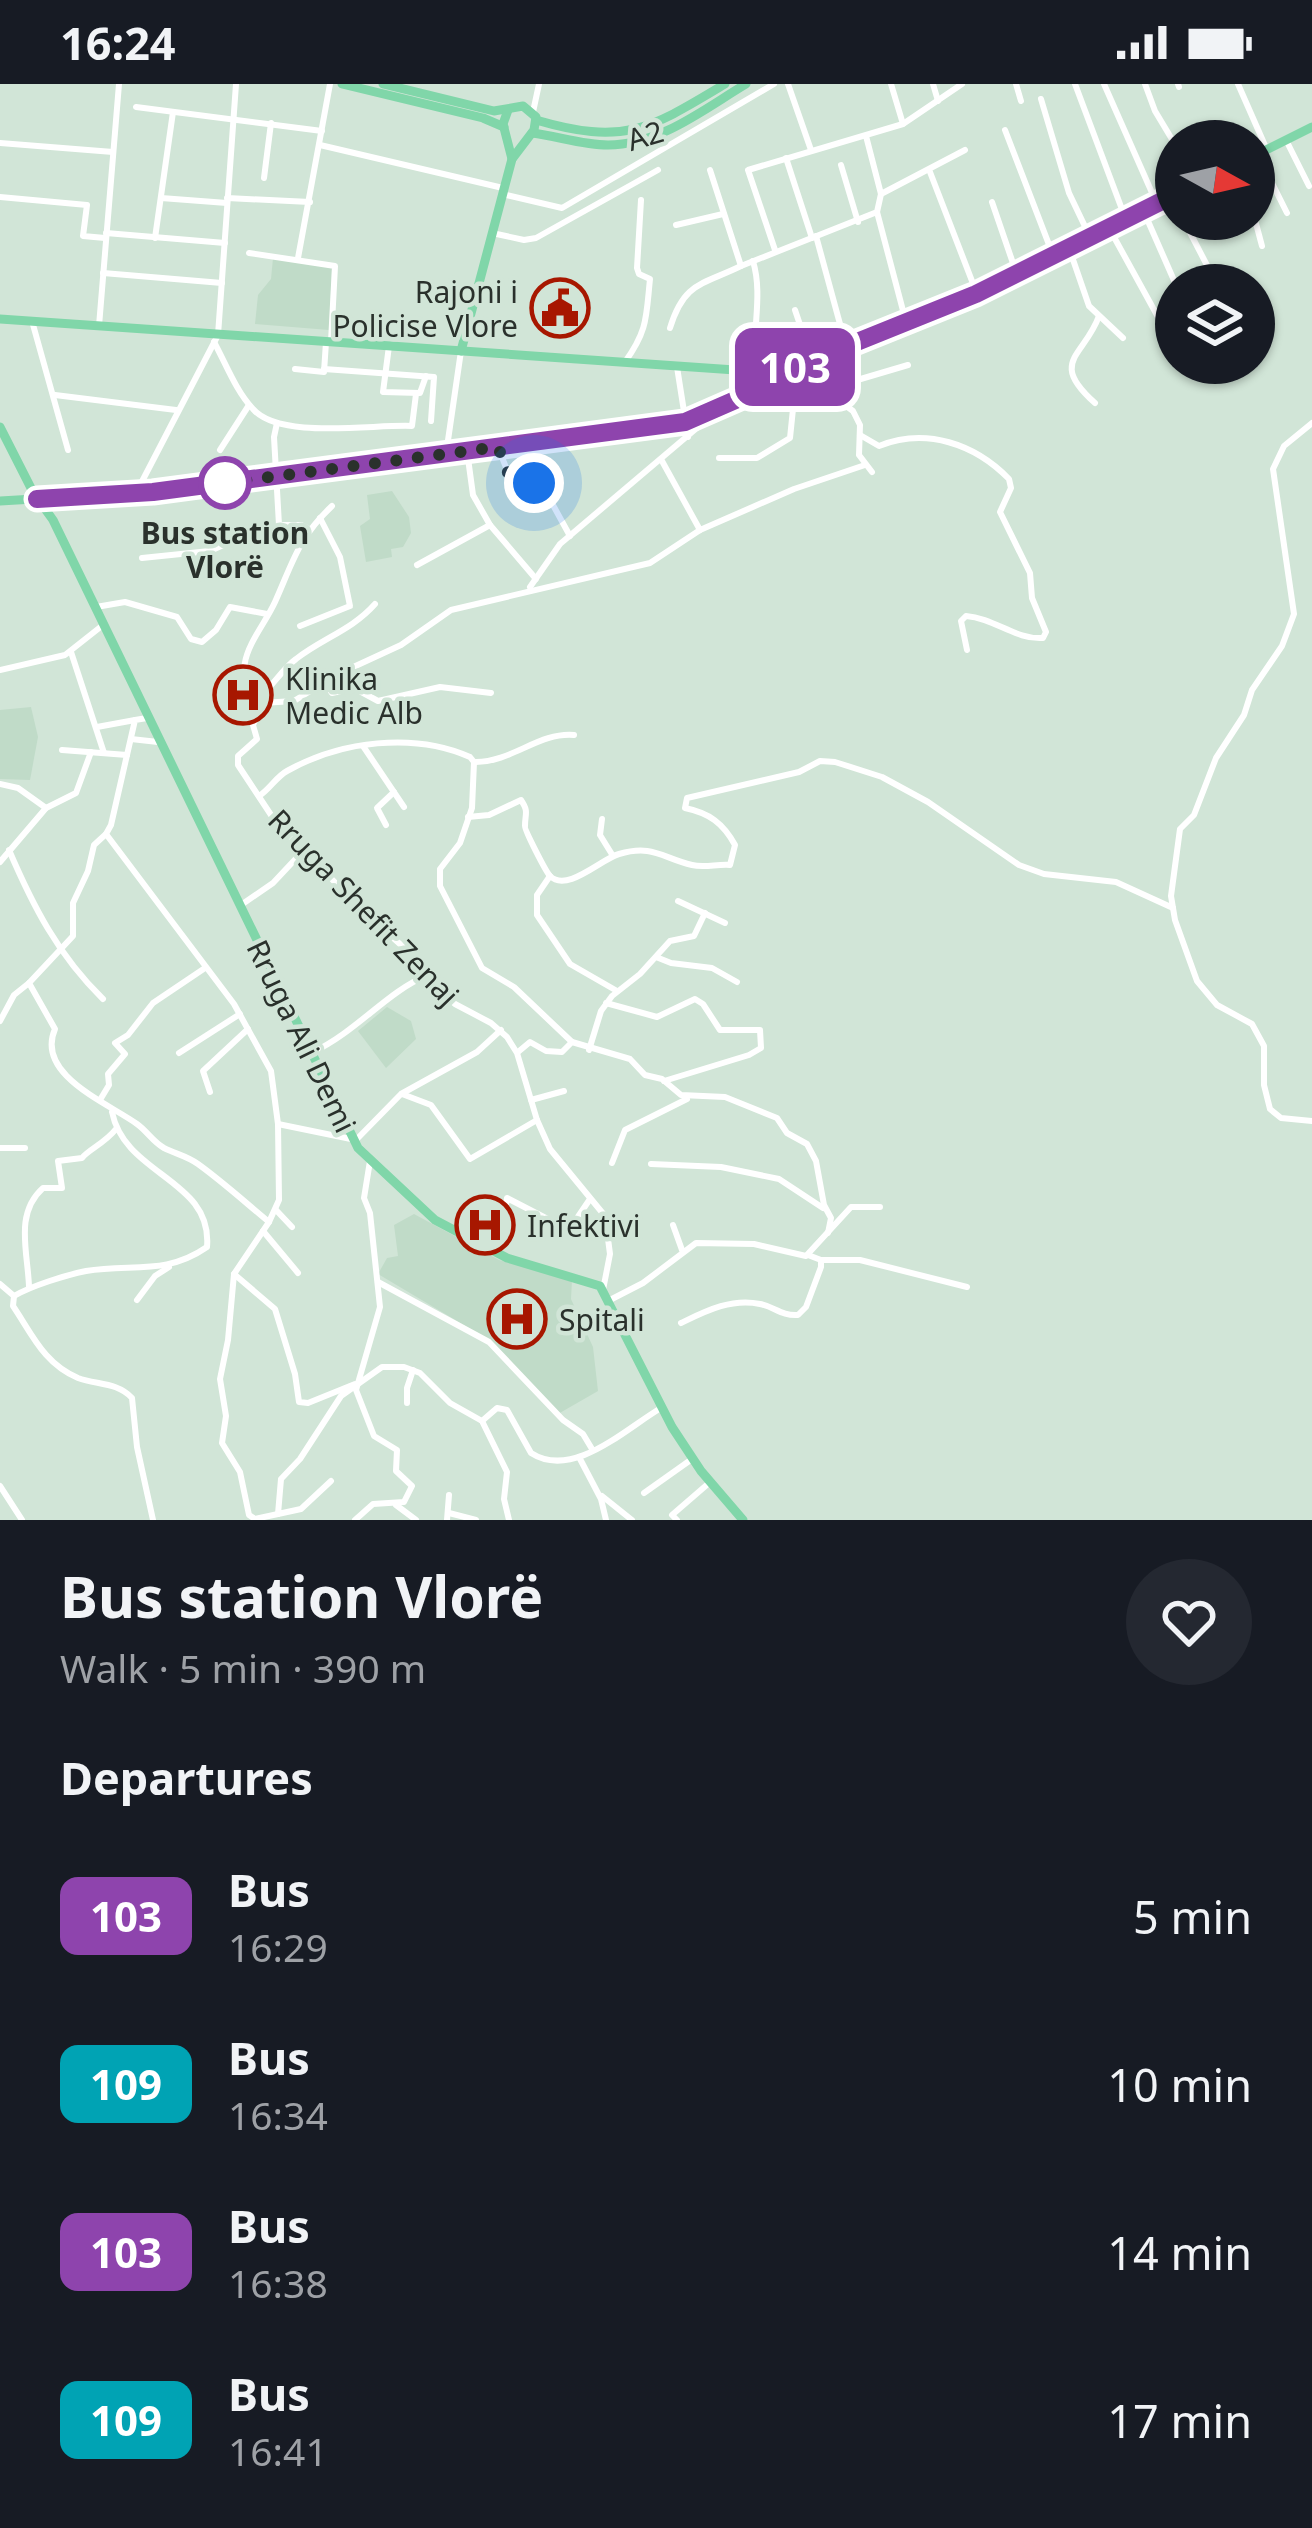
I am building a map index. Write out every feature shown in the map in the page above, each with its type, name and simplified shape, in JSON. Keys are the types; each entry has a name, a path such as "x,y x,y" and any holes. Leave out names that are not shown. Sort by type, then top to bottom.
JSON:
{"main road":[{"path":"342,84 483,118 518,138 531,134"},
{"path":"383,84 432,90 508,110 520,105 535,116 531,134 512,159 461,351"},
{"name":"A2","path":"535,116 601,134 638,130 665,120 725,84"},
{"name":"A2","path":"531,134 599,145 641,140 670,130 746,84"},
{"path":"508,110 506,130 512,159"},
{"path":"1275,146 1312,127"},
{"path":"0,501 136,493 685,422 718,410 780,373 976,294 1155,205"},
{"path":"0,319 780,373"},
{"name":"Rruga Ali Demi","path":"0,427 53,520 141,719 158,742 353,1141 425,1214 499,1255 591,1281 606,1295"},
{"path":"606,1295 661,1408 692,1459 743,1520"}],"street":[{"path":"99,326 119,84"},
{"path":"136,493 213,337 222,283 236,84"},
{"path":"298,258 330,84"},
{"path":"320,145 562,208 774,84"},
{"path":"891,84 902,124"},
{"path":"933,84 938,101"},
{"path":"776,250 748,170 902,124 962,84"},
{"path":"1016,84 1021,101"},
{"path":"1075,84 1126,220"},
{"path":"1104,84 1155,199"},
{"path":"1145,84 1160,120"},
{"path":"1238,84 1249,120"},
{"path":"535,116 538,87"},
{"path":"520,105 538,87"},
{"path":"789,88 811,150"},
{"path":"1041,99 1069,193 1090,238"},
{"path":"136,107 322,130"},
{"path":"155,238 173,112"},
{"path":"264,178 271,123"},
{"path":"1005,130 1053,255"},
{"path":"866,136 881,194 878,212 906,322"},
{"path":"1286,140 1309,186"},
{"path":"0,142 113,152"},
{"path":"881,194 965,150"},
{"path":"786,158 846,346"},
{"path":"841,165 858,222"},
{"path":"492,233 536,238 658,170"},
{"path":"710,170 741,266"},
{"path":"930,172 976,294"},
{"path":"1275,187 1287,213"},
{"path":"0,196 87,205 83,236 224,243"},
{"path":"161,198 310,202"},
{"path":"623,364 645,327 650,279 637,268 641,200"},
{"path":"992,202 1017,274"},
{"path":"1144,211 1168,264"},
{"path":"670,328 690,287 878,212"},
{"path":"676,225 723,214"},
{"path":"1109,228 1155,312"},
{"path":"1260,240 1262,246"},
{"path":"1069,248 1089,306 1123,338"},
{"path":"249,253 335,266 324,369"},
{"path":"753,260 759,290 753,327 761,387"},
{"path":"103,273 222,283"},
{"path":"795,310 812,360"},
{"path":"1095,403 1075,383 1071,368 1076,350 1100,316"},
{"path":"32,321 68,450"},
{"path":"213,337 249,405 277,423 331,428 412,426 416,394"},
{"path":"388,346 383,392 416,394 427,376"},
{"path":"446,454 461,351"},
{"path":"829,353 838,400 856,417 857,450 872,472"},
{"path":"837,386 908,365"},
{"path":"677,367 688,437"},
{"path":"295,369 434,377 431,421"},
{"path":"718,458 757,458 790,438 793,409 780,373"},
{"path":"55,395 177,410"},
{"path":"220,450 249,405"},
{"path":"527,590 553,551 718,410"},
{"path":"142,558 210,551 239,538 277,535 277,423"},
{"path":"1312,424 1284,446 1274,470 1294,614 1282,646 1216,758 1194,815 1180,829 1173,908 1197,980 1217,1005 1252,1024 1264,1046 1264,1085 1270,1109 1281,1118 1312,1121"},
{"path":"860,435 880,446 900,436 962,443 1009,479 1011,488 1000,512 1030,573 1032,598 1046,632 1043,638 1028,638 990,620 965,616 961,621 967,650"},
{"path":"498,447 514,488 542,484 570,536"},
{"path":"467,452 471,491 490,525 536,579"},
{"path":"662,460 700,530"},
{"path":"259,702 293,701 401,645 451,610 650,562 700,530 794,489 865,465"},
{"path":"259,702 249,685 245,660 249,644 293,553 332,506"},
{"path":"299,626 350,607 340,557 320,518"},
{"path":"279,525 301,525 309,530"},
{"path":"416,565 490,525"},
{"path":"95,607 125,602 177,617 191,639 202,642 230,607 267,614"},
{"path":"259,702 292,661 352,628 375,604"},
{"path":"0,670 71,652 103,625"},
{"path":"71,652 104,753"},
{"path":"325,681 332,694 354,688 378,701 448,687 491,693"},
{"name":"Rruga Shefit Zenaj","path":"259,702 253,725 257,739 238,756 238,765 274,821 402,944 455,1004 501,1030 517,1053 537,1120 561,1165 605,1216 610,1234 606,1295"},
{"path":"98,727 141,719"},
{"path":"0,1022 14,995 73,936 73,903 91,863 92,849 112,825 131,739 141,719"},
{"path":"258,796 289,770 322,754 363,746 402,742 446,748 474,762 500,759 553,735 574,735"},
{"path":"131,739 158,742"},
{"path":"363,746 404,807"},
{"path":"62,750 127,755"},
{"path":"0,862 46,808 76,793 91,752"},
{"path":"468,817 489,815 521,800 527,812 524,830 550,875 559,880 570,880 613,856 655,851 689,864 730,865 735,848 731,838 706,811 685,808 686,798 829,761 882,777 928,802 1018,865 1044,874 1116,882 1173,908"},
{"path":"474,762 474,802 460,843 440,869 439,880 482,968 514,988 572,1042 622,1056 645,1075 664,1081 676,1094 725,1097 777,1118 787,1133 802,1139 810,1149 831,1218 828,1233"},
{"path":"0,784 18,788 46,808"},
{"path":"386,825 376,808 394,792"},
{"path":"602,819 601,839 613,856"},
{"path":"106,834 240,1014 271,1071 281,1175 276,1210 234,1274 220,1379 226,1416 221,1443 240,1472 249,1515 255,1519 302,1509 331,1480"},
{"path":"9,850 60,952 103,998"},
{"path":"238,906 273,884 304,850"},
{"path":"550,875 537,895 537,915 570,964 617,991"},
{"path":"678,901 725,922"},
{"path":"589,1050 606,1003 670,941 691,938 706,914"},
{"path":"656,957 712,968 736,982"},
{"path":"99,1102 109,1085 108,1074 125,1054 116,1043 153,1003 206,968"},
{"path":"310,1054 357,1028 406,986 427,976"},
{"path":"29,983 55,1029 49,1047 56,1062 86,1094 134,1121 164,1148 200,1165 256,1206 269,1222"},
{"path":"606,1003 657,1017 695,999 704,1004 720,1030 760,1030 761,1048 749,1055 664,1081"},
{"path":"179,1053 240,1014"},
{"path":"210,1091 203,1072 248,1030"},
{"path":"278,1124 353,1141 401,1094 477,1052 501,1030"},
{"path":"517,1053 530,1042 557,1053 572,1042"},
{"path":"530,1100 564,1090"},
{"path":"401,1094 431,1105 470,1159 537,1120"},
{"path":"612,1163 625,1130 690,1097"},
{"path":"112,1112 116,1129 142,1162 183,1189 207,1225 207,1247 155,1276 136,1300"},
{"path":"29,1287 23,1233 36,1195 44,1188 62,1188 58,1161 82,1158 88,1150 102,1147 116,1129"},
{"path":"0,1148 25,1148"},
{"path":"355,1520 369,1506 406,1501 411,1484 396,1471 397,1450 374,1436 356,1393 376,1330 378,1282 364,1198 370,1161"},
{"path":"651,1164 722,1167 779,1179 826,1210"},
{"path":"499,1255 507,1198 568,1230 590,1199"},
{"path":"802,1255 851,1207 880,1207"},
{"path":"276,1210 292,1227"},
{"path":"673,1225 682,1250"},
{"path":"263,1231 298,1274"},
{"path":"606,1295 643,1282 696,1243 728,1241 821,1260 873,1263 967,1287"},
{"path":"681,1322 733,1303 757,1303 784,1315 798,1315 814,1290 821,1260"},
{"path":"153,1520 132,1398 121,1388 72,1375 47,1358 9,1307 14,1296 29,1287 89,1270 178,1263"},
{"path":"234,1274 275,1309 296,1374 299,1402 308,1403 357,1384"},
{"path":"378,1282 489,1342 563,1420 583,1433 592,1449"},
{"path":"0,1284 14,1296"},
{"path":"278,1514 280,1479 300,1459 337,1400 386,1365 413,1370 450,1402 482,1420 507,1472 506,1507 512,1520"},
{"path":"407,1403 406,1388 413,1370"},
{"path":"482,1420 503,1408 536,1457 560,1463 579,1457 661,1408"},
{"path":"579,1457 606,1520"},
{"path":"644,1493 692,1459"},
{"path":"676,1520 671,1515 711,1483"},
{"path":"0,1486 22,1520"},
{"path":"597,1491 632,1520"},
{"path":"449,1495 448,1517 476,1520"},
{"path":"392,1503 416,1520"}],"shaded area":[{"path":"273,258 332,268 329,330 255,324 258,295 271,279"},
{"path":"392,491 409,517 411,533 403,547 391,549 392,557 366,562 360,526 370,519 367,495"},
{"path":"31,707 38,737 30,780 0,779 0,710"},
{"path":"387,1007 411,1021 416,1039 386,1068 358,1031"},
{"name":"Spitali","path":"414,1214 499,1260 572,1280 571,1299 593,1347 598,1391 558,1414 489,1340 378,1274 387,1258 398,1256 394,1225"}],"bus line":[{"name":"103","path":"37,499 153,492 685,422 740,398 780,373 976,294 1155,204"}],"place":[{"name":"Rajoni i Policise Vlore","path":"560,308"},
{"name":"Bus station Vlorë","path":"225,483"},
{"name":"Klinika Medic Alb","path":"243,695"},
{"name":"Infektivi","path":"485,1225"},
{"name":"Spitali","path":"517,1319"}],"route":[{"path":"225,483 498,447 514,488 534,483"}]}
